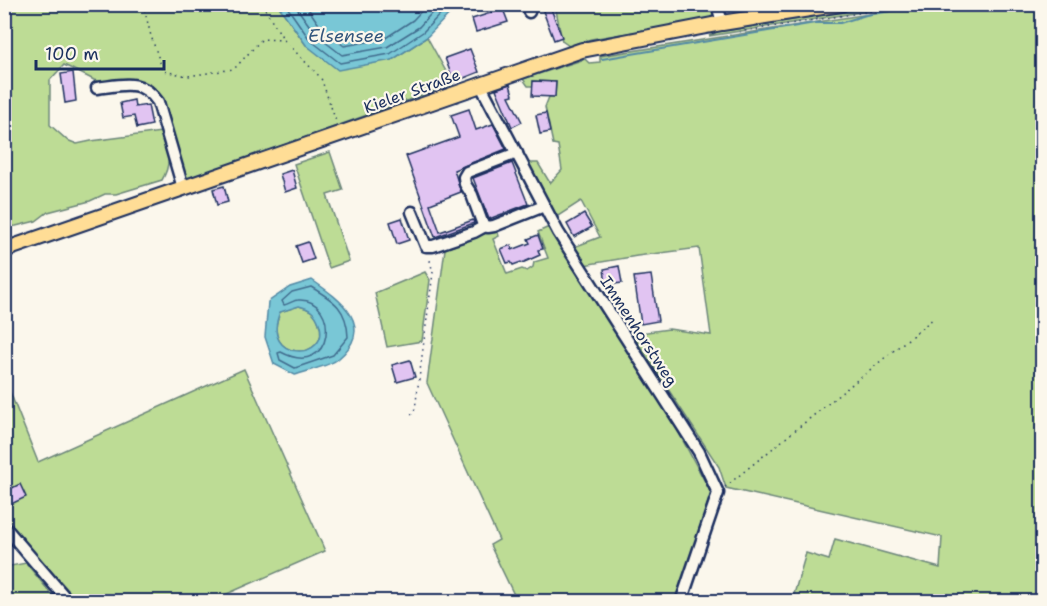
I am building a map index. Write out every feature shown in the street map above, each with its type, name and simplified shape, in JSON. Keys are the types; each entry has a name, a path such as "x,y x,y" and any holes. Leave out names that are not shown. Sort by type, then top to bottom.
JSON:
{"main road":[{"name":"Kieler Straße","path":"4,250 582,50 779,10 841,4"}],"street":[{"path":"717,4 722,23"},
{"path":"97,88 127,84 140,86 150,92 158,102 183,188"},
{"name":"Immenhorstweg","path":"480,84 558,232 699,452 718,493"},
{"path":"485,226 465,184 464,177 467,171 517,153"},
{"path":"412,212 426,246 433,246 485,226 494,226 544,206"},
{"path":"681,602 718,493"},
{"path":"4,526 69,602"}],"path":[{"path":"143,4 163,71 188,76 234,69 262,39 284,40"},
{"path":"262,4 284,40 321,78 340,134"},
{"path":"740,32 916,4"},
{"path":"411,415 415,409 433,273 426,246"},
{"path":"718,493 934,318"}],"green space":[{"path":"715,4 713,15 708,20 591,39 569,46 562,41 555,5"},
{"path":"5,5 278,5 306,45 392,60 427,37 453,84 187,180 183,177 152,97 94,80 64,65 50,80 50,125 67,140 77,144 161,132 168,156 165,174 162,180 116,194 105,194 90,201 48,212 36,221 5,227"},
{"path":"873,5 906,5 709,36 724,28 734,26"},
{"path":"926,5 1042,5 1042,601 792,601 806,553 829,560 835,539 940,568 942,537 726,488 719,467 632,334 669,329 711,335 699,248 584,265 574,247 600,237 581,201 555,218 527,163 538,163 550,183 562,170 558,145 553,144 545,107 549,97 555,97 556,82 533,81 533,86 528,86 523,79 585,59 589,63 600,62 600,56"},
{"path":"330,152 343,190 327,195 349,261 329,268 294,164"},
{"path":"549,227 675,426 711,493 676,601 517,601 490,545 499,540 427,383 445,249 497,229 499,236 493,239 507,274 522,269 527,271 533,267 534,262 548,258 538,232"},
{"path":"425,272 430,280 422,341 387,347 375,293"},
{"path":"299,306 316,316 320,336 316,344 307,350 297,351 287,348 279,341 276,329 280,312"},
{"path":"244,369 325,551 211,601 78,601 5,520 4,377 38,462"},
{"path":"26,563 57,601 5,601 5,567"}],"water":[{"name":"Elsensee","path":"278,5 458,5 427,37 392,60 338,70 306,45"},
{"path":"312,280 343,305 355,325 354,336 349,347 338,359 295,375 274,364 265,337 268,302 290,287","holes":["299,306 316,316 320,336 316,344 307,350 297,351 287,348 279,341 276,329 280,312"]}],"building":[{"path":"549,4 562,37 554,40 543,11 543,7"},
{"path":"503,9 508,22 476,32 472,19"},
{"path":"470,49 479,72 454,82 445,58"},
{"path":"73,72 76,101 65,103 61,74"},
{"path":"533,81 556,82 555,97 532,96"},
{"path":"510,84 513,95 509,96 522,122 512,127 496,89"},
{"path":"134,100 135,107 148,105 152,125 137,128 134,116 123,118 120,103"},
{"path":"469,109 476,130 493,124 506,149 454,170 461,192 430,204 440,232 473,220 474,223 435,237 406,156 459,137 451,115"},
{"path":"546,113 550,132 540,134 536,115"},
{"path":"512,163 528,204 489,219 473,178"},
{"path":"292,170 297,188 285,192 280,174"},
{"path":"224,186 228,202 217,205 213,189"},
{"path":"584,214 592,227 574,237 567,224"},
{"path":"402,218 409,240 397,244 390,222"},
{"path":"538,235 543,249 538,250 540,255 522,263 513,265 511,262 507,263 501,249 511,245 512,250 530,243 528,239"},
{"path":"308,242 314,259 302,263 296,246"},
{"path":"619,266 622,283 606,285 604,269"},
{"path":"651,275 658,321 641,324 634,277"},
{"path":"410,360 415,377 397,382 392,365"},
{"path":"20,484 26,497 7,506 4,492"}],"waterway":[{"path":"728,30 889,4"},
{"path":"602,59 815,23 840,23 866,15 935,4"},
{"path":"672,39 703,34"}]}
